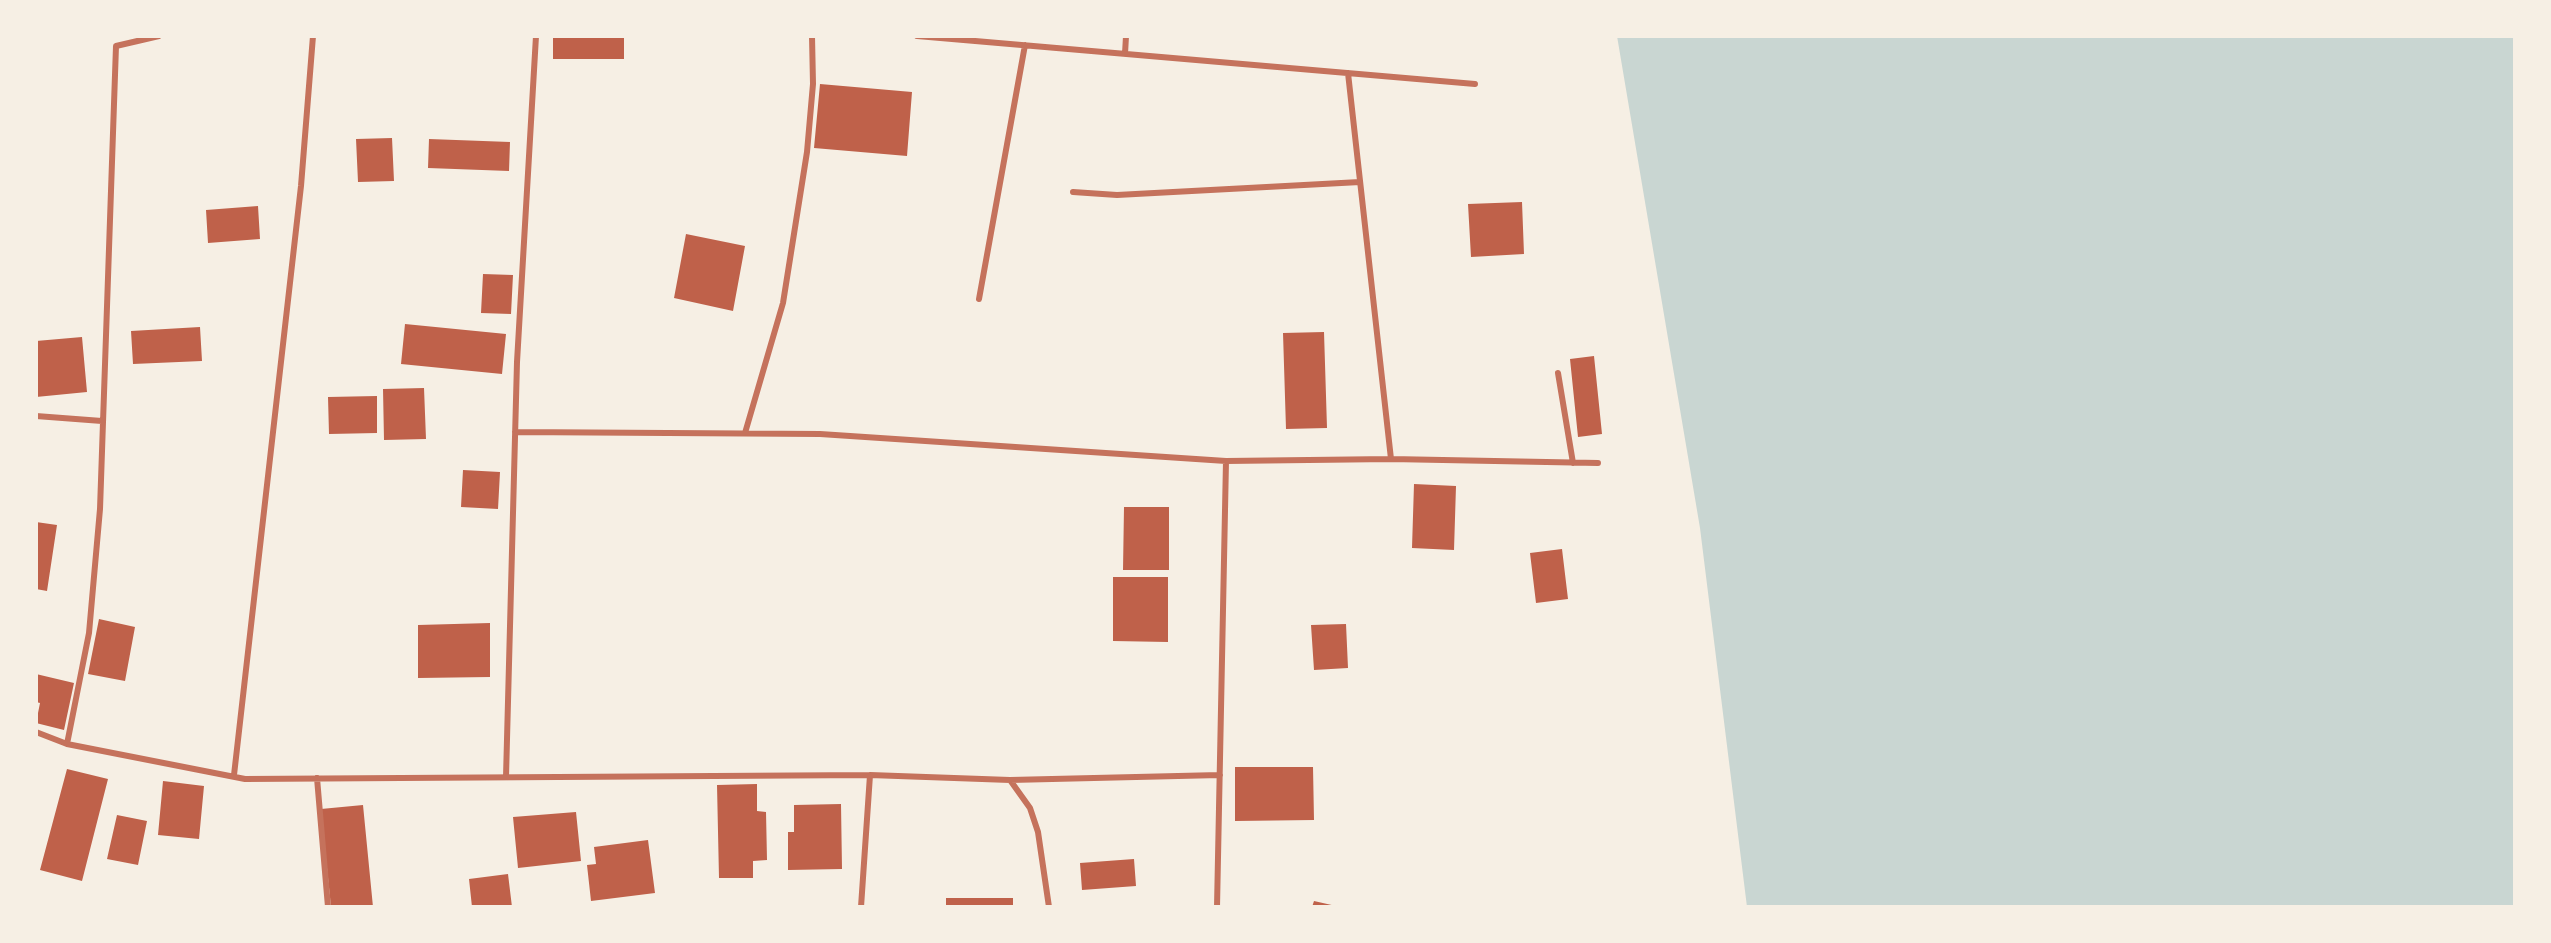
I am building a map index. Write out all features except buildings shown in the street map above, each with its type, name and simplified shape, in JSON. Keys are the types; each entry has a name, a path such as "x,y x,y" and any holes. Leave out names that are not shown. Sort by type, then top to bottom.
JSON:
{"street":[{"path":"67,744 89,633 100,509 116,46 159,36"},
{"path":"234,775 302,186 313,36"},
{"path":"506,777 517,362 536,36"},
{"path":"745,433 783,303 807,152 813,84 812,36"},
{"path":"917,36 1474,84"},
{"path":"1125,54 1126,36"},
{"path":"979,299 1025,45"},
{"path":"1348,73 1391,459"},
{"path":"1073,192 1118,195 1360,182"},
{"path":"1558,373 1573,462"},
{"path":"36,416 102,421"},
{"path":"515,432 820,434 1226,461 1391,459 1598,463"},
{"path":"1217,907 1226,461"},
{"path":"36,732 67,744 246,779 870,776 1010,780 1220,776"},
{"path":"861,907 870,776"},
{"path":"317,778 328,907"},
{"path":"1010,780 1030,808 1038,832 1048,907"}],"shaded area":[{"path":"1617,36 2515,36 2515,907 1747,907 1700,528"}]}
